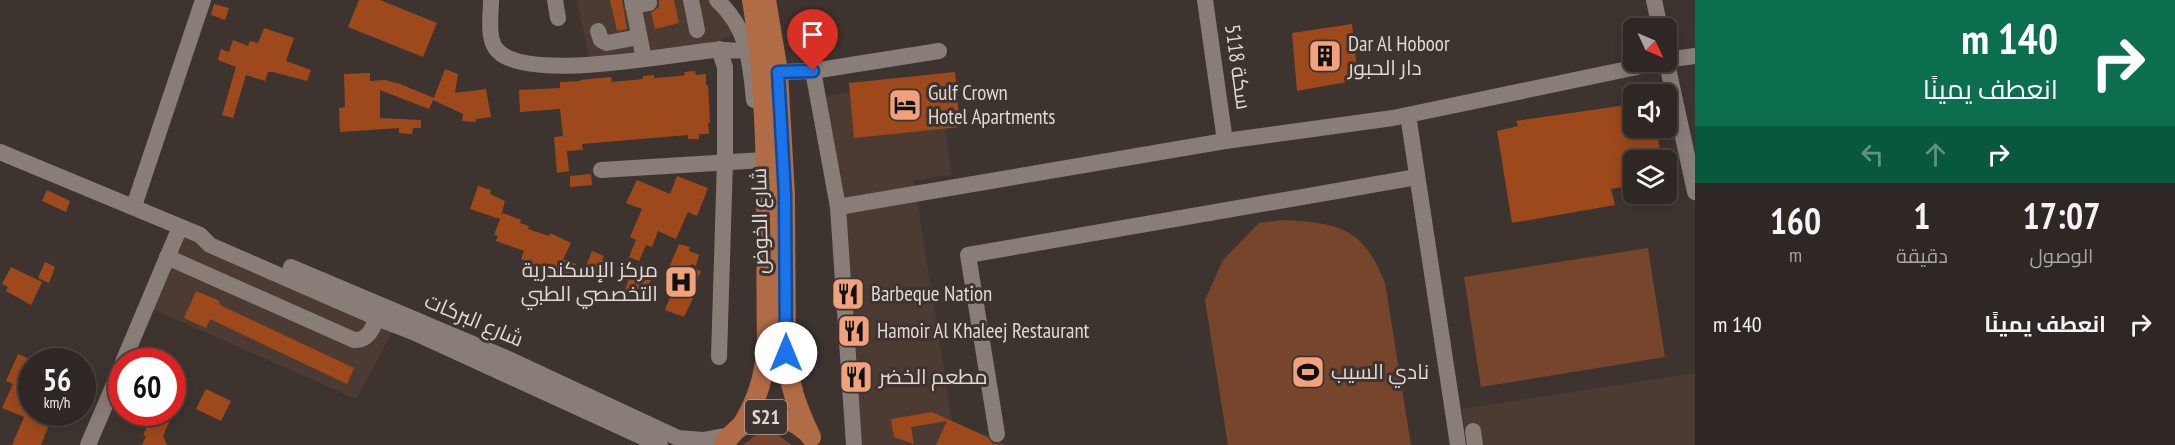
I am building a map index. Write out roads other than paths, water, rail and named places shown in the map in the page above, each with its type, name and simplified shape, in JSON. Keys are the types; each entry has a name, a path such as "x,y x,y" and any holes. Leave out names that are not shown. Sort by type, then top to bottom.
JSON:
{"main road":[{"name":"شارع الخوض","path":"732,435 754,406 765,368 767,347 764,128 752,0"},
{"name":"شارع الخوض","path":"766,0 778,72 785,195 786,353 792,393 815,443"},
{"name":"S21","path":"732,435 756,418 771,416 787,419 800,426 815,443"}],"street":[{"path":"134,206 203,0"},
{"path":"491,0 492,42 498,52 508,59 529,64 554,66 644,59 719,49 747,50"},
{"path":"555,0 558,18"},
{"path":"691,0 697,30"},
{"path":"717,0 732,15 742,31 754,101 764,128"},
{"name":"سكة 5118","path":"1205,0 1225,141"},
{"path":"1654,0 1658,18"},
{"path":"638,3 639,37 644,59"},
{"path":"719,49 728,37 732,15"},
{"path":"598,31 601,40 605,42 639,37"},
{"path":"719,49 725,67 725,161 719,357"},
{"path":"778,72 813,71 939,51"},
{"path":"1677,59 1695,56"},
{"path":"838,207 1225,141 1408,115 1623,70"},
{"path":"813,71 838,207 854,445"},
{"path":"1670,72 1695,192"},
{"path":"1408,115 1458,445"},
{"name":"شارع البركات","path":"0,152 200,235 211,235 302,271 504,357 678,438 703,440 732,435"},
{"path":"601,170 764,160"},
{"path":"998,434 968,255 1417,177"},
{"path":"129,348 180,227"},
{"name":"شارع البركات","path":"200,235 210,245 413,332 660,445"},
{"path":"167,258 354,340 362,340 366,337 382,313 483,354 504,357"},
{"path":"88,445 108,397"}],"place":[{"name":"Dar Al Hoboor دار الحبور","path":"1325,56"},
{"name":"Gulf Crown Hotel Apartments","path":"905,105"},
{"name":"مركز الإسكندرية التخصصي الطبي","path":"681,282"},
{"name":"Barbeque Nation","path":"848,294"},
{"name":"Hamoir Al Khaleej Restaurant","path":"854,331"},
{"name":"نادي السيب","path":"1308,372"},
{"name":"مطعم الخضر","path":"856,377"}]}
